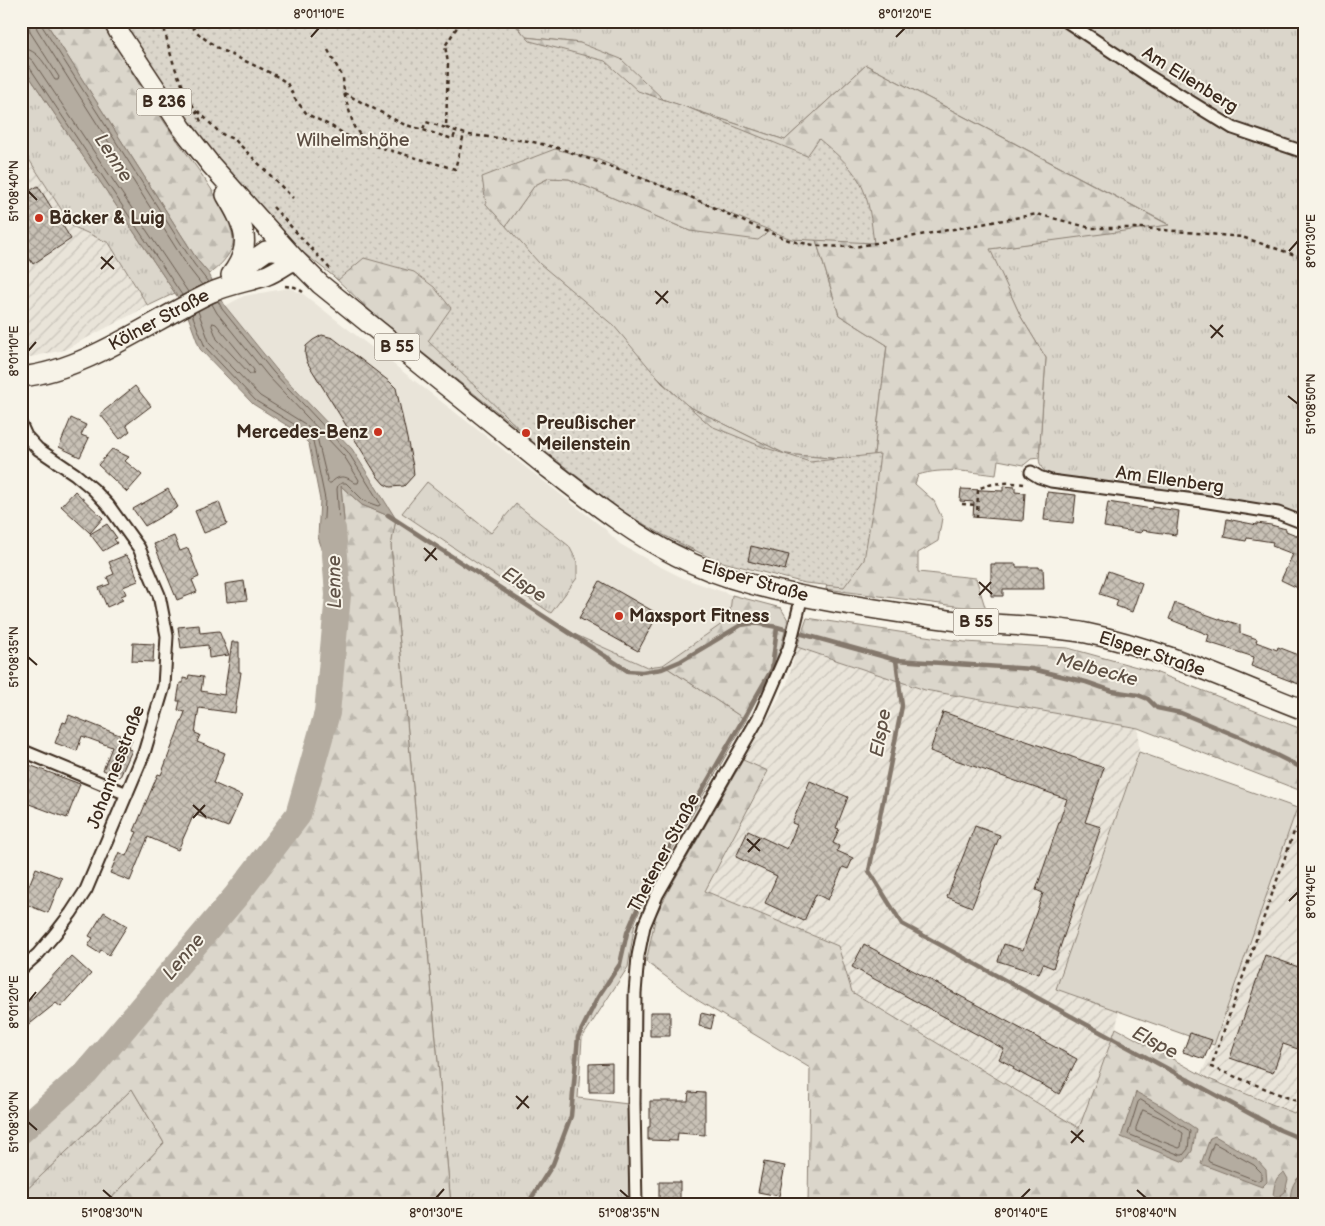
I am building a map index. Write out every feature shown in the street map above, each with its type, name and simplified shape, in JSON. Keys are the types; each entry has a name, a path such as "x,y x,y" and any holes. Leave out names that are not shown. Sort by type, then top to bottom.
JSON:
{"main road":[{"name":"B 236","path":"113,21 182,128 211,165 295,259"},
{"name":"B 55","path":"211,165 244,228 244,241 238,266 231,275"},
{"name":"B 55","path":"211,292 231,275 271,249 283,252 295,259"},
{"name":"Kölner Straße","path":"21,377 56,369 101,350 211,292 267,275 295,259"},
{"name":"Elsper Straße","path":"295,259 320,284 548,468 608,514 676,556 732,579 802,596 960,621 1039,626 1117,640 1148,649 1304,710"}],"street":[{"name":"Am Ellenberg","path":"1066,21 1150,77 1233,128 1304,152"},
{"name":"Johannesstraße","path":"21,425 26,436 38,449 75,474 108,505 139,548 160,595 167,636 164,686 144,753 86,890 56,934 38,954 21,968"},
{"name":"Am Ellenberg","path":"1031,472 1039,478 1051,481 1278,513 1304,523"},
{"name":"Thetener Straße","path":"636,1205 634,1104 635,993 638,956 644,926 657,895 759,716 789,648 802,596"},
{"path":"21,750 127,794"}],"path":[{"path":"163,21 167,41 181,83 196,110 202,126"},
{"path":"186,21 201,36 219,49 273,74 287,84 295,99 307,114 354,140 454,169 464,134"},
{"path":"446,128 448,63 445,46 461,21"},
{"path":"328,50 343,78 344,93 354,127 368,145"},
{"path":"344,93 403,124 453,139 456,131"},
{"path":"196,110 220,133 235,140 293,198"},
{"path":"423,129 426,122 464,134 529,141 562,149 684,194 791,241 820,246 854,247 1037,214 1092,228 1142,228 1242,237 1304,258"},
{"path":"272,206 332,270 320,284"},
{"path":"977,518 978,489 1004,483 1025,484"},
{"path":"962,504 978,505"},
{"path":"1304,820 1294,832 1211,1067 1304,1104"}],"shaded area":[{"path":"21,147 72,226 109,243 148,306 64,350 21,359"},
{"path":"289,288 303,294 605,529 620,544 683,578 732,595 730,619 663,665 647,667 576,635 489,582 396,519 352,449 280,373 225,306 244,296"},
{"path":"797,647 925,690 1138,728 1139,752 1056,989 1119,1011 1116,1028 1080,1128 852,992 838,946 705,891 767,772 743,760 787,684"},
{"path":"1304,800 1304,1117 1201,1074 1214,1045 1297,808"}],"green space":[{"path":"45,21 104,21 132,73 156,111 205,179 230,225 233,238 232,249 222,263 209,274 198,261"},
{"name":"Wilhelmshöhe","path":"123,21 515,21 525,37 580,43 621,59 664,100 785,140 866,65 1169,225 990,249 1021,317 1046,358 1039,458 1031,459 1024,465 998,460 996,475 957,471 927,473 918,475 915,484 934,501 942,518 938,541 918,553 918,572 976,578 986,610 826,589 831,564 701,535 695,551 662,538 617,507 375,315 306,251","holes":["549,178 569,179 690,231 758,240 771,228 816,240 839,315 887,345 873,462 785,454 686,405 503,230 535,185"]},
{"name":"Wilhelmshöhe","path":"124,21 512,21 530,41 605,61 638,91 689,108 807,156 819,139 845,162 862,186 869,210 874,243 791,239 599,160 555,149 482,177 486,204 540,264 614,326 662,383 711,426 763,447 810,462 880,454 864,560 844,587 805,583 715,560 663,535 623,512 533,442 428,341 451,308 434,287 414,272 364,258 338,280 266,223 222,172 130,38"},
{"path":"515,21 1304,21 1304,516 1279,507 1055,476 1045,471 1040,465 1046,358 1021,317 989,249 1168,224 866,65 785,140 664,100 580,43 525,37"},
{"path":"21,64 175,293 148,306 109,243 72,226 21,147"},
{"path":"549,178 569,179 690,231 770,228 816,240 839,315 887,345 873,462 785,454 686,405 503,230 535,185"},
{"path":"427,482 491,533 516,504 569,546 577,562 577,578 551,613 402,513"},
{"path":"341,486 362,505 396,519 391,546 451,1205 105,1205 164,1143 132,1089 21,1195 21,1135 292,826 315,749 333,581 344,520"},
{"path":"396,519 489,582 576,635 647,667 663,665 746,720 645,898 635,922 628,967 582,1038 578,1098 628,1104 629,1205 451,1205 391,545"},
{"path":"732,595 781,608 788,620 779,654 746,720 663,665 729,619"},
{"path":"807,618 965,642 1068,648 1155,672 1304,730 1304,792 1138,728 925,690 797,647"},
{"path":"1139,752 1297,808 1214,1045 1056,989"},
{"path":"743,760 768,771 705,891 838,946 852,992 1079,1128 1116,1028 1209,1079 1304,1117 1304,1179 1299,1177 1300,1198 1304,1182 1304,1205 808,1205 810,1068 699,1001 646,962 656,915"},
{"path":"132,1089 164,1143 105,1205 21,1205 21,1195"}],"water":[{"path":"21,21 45,21 198,261 209,274 225,306 276,369 352,449 396,519 362,505 341,486 344,520 333,581 318,537 320,500 309,444 299,433 253,404 200,349 185,308 21,64"},
{"path":"1136,1092 1167,1109 1196,1129 1192,1151 1184,1162 1121,1137"},
{"path":"1215,1136 1258,1161 1266,1170 1267,1182 1262,1187 1201,1164 1210,1138"},
{"path":"1284,1172 1288,1179 1285,1192 1277,1198 1273,1195 1275,1184 1278,1177"},
{"path":"1299,1177 1304,1179 1301,1194 1298,1199 1291,1202 1292,1188"}],"building":[{"name":"Bäcker & Luig","path":"38,186 71,239 33,264 21,246 21,196"},
{"name":"Mercedes-Benz","path":"322,335 333,338 396,388 414,475 404,486 390,487 384,484 378,477 307,362 306,346"},
{"path":"135,386 151,406 126,425 130,431 120,439 100,414"},
{"path":"71,418 86,425 81,435 89,438 80,457 59,447"},
{"path":"112,449 129,457 125,461 142,475 127,492 98,465"},
{"path":"1003,486 1015,487 1015,492 1025,493 1023,521 973,517 974,502 960,501 961,489 1003,491"},
{"path":"168,489 178,507 145,526 133,509"},
{"path":"75,491 103,518 90,533 61,506"},
{"path":"1047,492 1076,495 1073,523 1044,520"},
{"path":"219,502 227,524 204,533 195,511"},
{"path":"1108,502 1179,511 1176,535 1142,530 1141,533 1104,527"},
{"path":"1227,519 1257,525 1257,523 1271,525 1286,529 1286,531 1301,537 1304,532 1304,591 1281,580 1293,554 1272,546 1273,542 1247,538 1246,541 1224,537"},
{"path":"107,524 117,538 114,539 117,543 103,551 90,534"},
{"path":"174,536 180,551 188,548 199,577 192,580 197,592 177,600 154,544"},
{"path":"751,546 789,555 785,570 748,561"},
{"path":"126,555 133,565 138,581 123,587 126,594 121,596 123,600 107,607 99,588 110,584 107,577 114,574 109,562"},
{"path":"991,564 1016,564 1016,567 1043,568 1044,589 1003,589 1003,596 991,596"},
{"path":"1108,571 1142,583 1132,612 1116,606 1118,600 1100,594"},
{"path":"244,581 247,600 227,602 225,584"},
{"name":"Maxsport Fitness","path":"600,581 658,614 638,651 579,618"},
{"path":"1175,603 1240,625 1240,633 1257,639 1256,642 1277,650 1278,647 1304,657 1304,686 1251,666 1254,657 1207,642 1209,635 1169,619"},
{"path":"199,625 200,633 219,631 229,655 209,658 208,645 181,648 178,627"},
{"path":"232,642 239,642 239,672 241,672 235,713 199,708 195,733 200,735 197,742 225,753 213,783 242,796 228,827 194,814 178,850 148,837 130,881 110,873 119,852 126,856 137,832 134,831 158,774 161,775 185,712 178,710 180,701 177,701 180,683 183,683 183,678 188,679 189,675 203,677 201,691 224,695"},
{"path":"133,643 154,644 153,662 132,661"},
{"path":"943,712 1104,768 1085,822 1101,827 1053,968 1043,964 1039,974 998,961 1004,944 1023,950 1043,893 1036,890 1067,799 930,751"},
{"path":"69,715 132,740 128,749 132,750 120,777 103,770 112,747 82,736 77,751 55,743 63,722 66,723"},
{"path":"21,762 80,784 67,818 21,801"},
{"path":"810,781 848,797 836,828 839,829 833,843 839,846 837,851 853,858 848,869 843,867 828,900 816,894 804,921 765,903 777,876 736,857 748,831 787,849 797,825 792,823"},
{"path":"975,826 1000,835 972,907 947,897"},
{"path":"36,868 62,878 48,913 22,903"},
{"path":"104,912 127,926 109,955 101,950 99,953 88,946 93,938 89,936"},
{"path":"864,944 1077,1059 1059,1094 1013,1069 1014,1067 999,1059 1004,1049 852,967"},
{"path":"1265,955 1304,969 1304,1051 1283,1044 1273,1073 1230,1058"},
{"path":"71,956 91,974 61,1007 56,1003 21,1031 21,1006 34,996"},
{"path":"650,1012 670,1012 670,1036 650,1036"},
{"path":"701,1013 714,1016 711,1029 699,1026"},
{"path":"1190,1033 1212,1040 1204,1059 1183,1052"},
{"path":"612,1063 612,1092 589,1092 589,1064"},
{"path":"689,1092 705,1093 705,1135 678,1133 677,1141 648,1140 650,1101 688,1101"},
{"path":"764,1162 785,1166 779,1196 758,1192"},
{"path":"659,1182 680,1182 680,1204 659,1205"}],"waterway":[{"name":"Elspe","path":"388,515 628,671 642,672 662,669 681,661 741,625 755,623 777,627 896,660 902,706 869,871 902,924 1280,1130 1304,1140"},
{"name":"Lenne","path":"21,1131 86,1073 236,896 298,815 327,713 338,595 333,529"},
{"path":"527,1205 553,1164 571,1116 578,1037 598,997 620,964 627,933 648,884 772,669 777,627"},
{"name":"Melbecke","path":"896,660 1032,669 1086,682 1112,691 1138,695 1148,699 1157,708 1181,713 1242,738 1304,769"}],"place":[{"name":"Bäcker & Luig","path":"39,218"},
{"name":"Mercedes-Benz","path":"378,432"},
{"name":"Preußischer Meilenstein","path":"526,433"},
{"name":"Maxsport Fitness","path":"619,616"}]}
